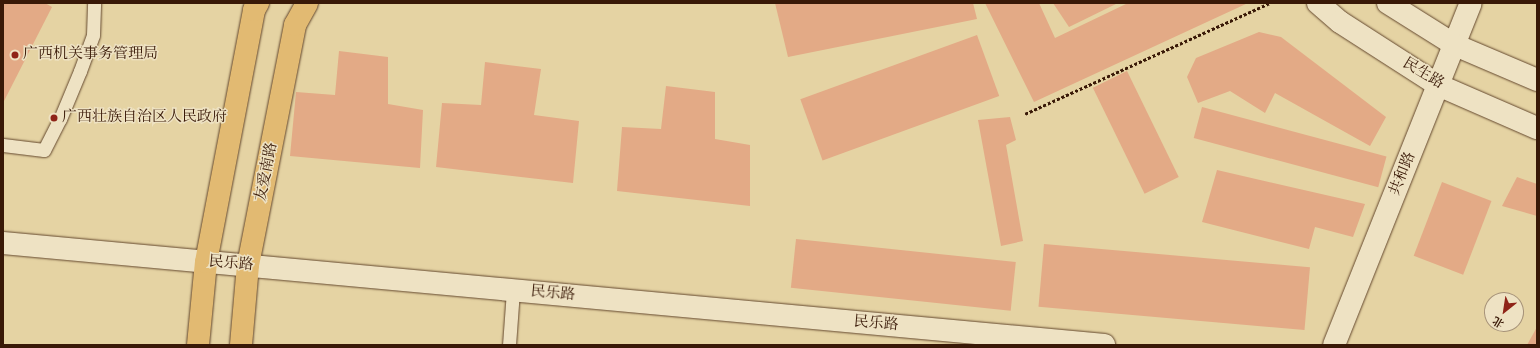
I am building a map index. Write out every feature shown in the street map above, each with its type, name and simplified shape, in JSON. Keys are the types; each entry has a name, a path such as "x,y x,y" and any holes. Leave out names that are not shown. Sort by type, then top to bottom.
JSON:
{"main road":[{"path":"198,345 206,262 254,10 258,3"},
{"name":"友爱南路","path":"241,345 248,266 296,25 307,3"}],"street":[{"name":"民生路","path":"1318,3 1340,22 1438,86 1537,128"},
{"path":"1388,3 1455,45 1537,80"},
{"name":"共和路","path":"1334,345 1471,3"},
{"name":"民乐路","path":"3,243 1104,345"}],"lane":[{"path":"3,145 44,150 66,105 93,35 94,3"},
{"path":"509,345 513,290"}],"path":[{"path":"1025,114 1270,3"}],"building":[{"name":"广西机关事务管理局","path":"3,3 45,3 52,7 3,103"},
{"path":"775,3 973,3 977,19 788,57"},
{"path":"985,3 1039,3 1055,38 1128,3 1248,3 1034,102"},
{"path":"1053,3 1118,3 1069,27"},
{"path":"1259,32 1281,37 1386,117 1370,146 1275,93 1265,113 1230,91 1198,103 1187,77 1196,58"},
{"path":"977,35 999,96 823,160 800,99"},
{"path":"339,51 388,57 388,104 423,110 420,168 290,156 296,92 335,95"},
{"path":"485,62 541,69 534,115 579,121 573,183 436,167 442,103 481,105"},
{"path":"1127,71 1179,177 1145,194 1093,88"},
{"path":"666,86 715,92 715,139 750,145 750,206 617,191 622,127 661,129"},
{"path":"1202,107 1386,156 1378,187 1194,138"},
{"path":"1010,117 1016,140 1006,145 1023,241 1001,246 978,120"},
{"path":"1217,170 1365,204 1353,237 1315,227 1309,249 1202,222"},
{"path":"1517,177 1537,184 1537,216 1502,206"},
{"path":"1442,182 1491,201 1463,275 1414,256"},
{"path":"796,239 1016,262 1011,311 791,288"},
{"path":"1044,244 1310,267 1304,330 1039,307"},
{"path":"1537,327 1537,345 1527,345"}],"place":[{"name":"广西机关事务管理局","path":"15,55"},
{"name":"广西壮族自治区人民政府","path":"54,118"}]}
